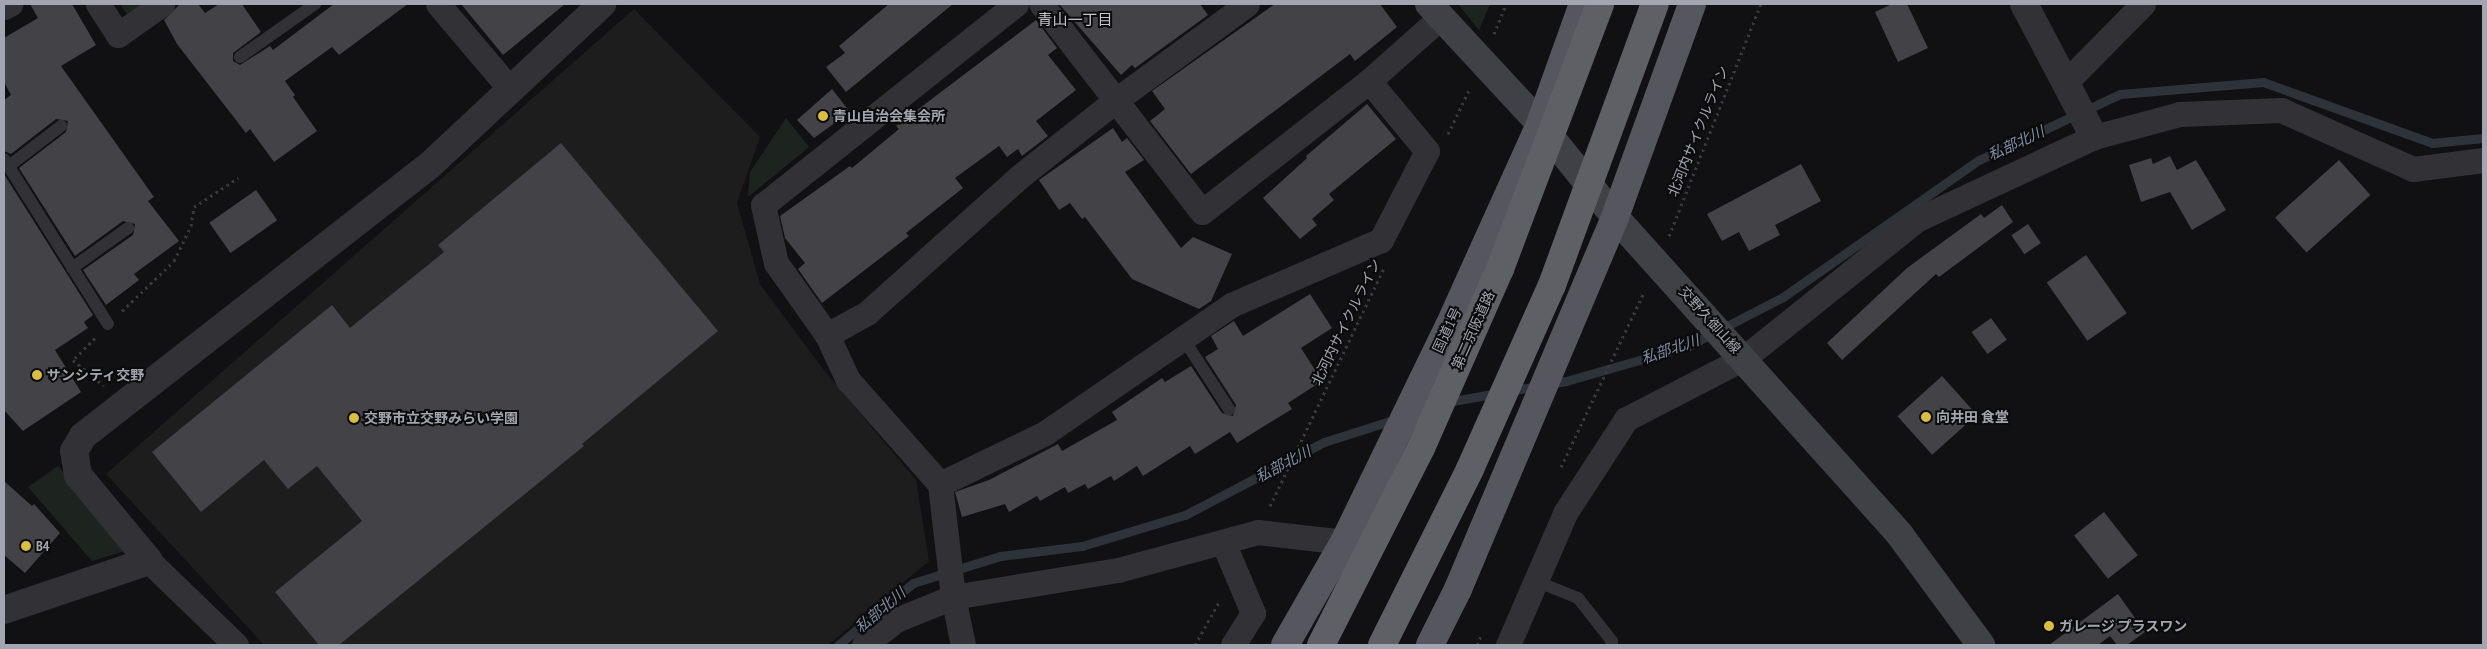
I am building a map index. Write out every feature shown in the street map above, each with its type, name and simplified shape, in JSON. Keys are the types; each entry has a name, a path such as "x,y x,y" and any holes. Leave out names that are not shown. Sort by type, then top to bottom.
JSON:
{"highway":[{"name":"国道1号","path":"1285,645 1344,542 1449,326 1540,124 1583,4"},
{"name":"第二京阪道路","path":"1321,645 1421,448 1500,269 1600,4"},
{"path":"1382,645 1470,469 1552,285 1655,4"},
{"path":"1430,645 1458,589 1615,217 1692,4"}],"main road":[{"name":"交野久御山線","path":"1435,10 1540,124 1615,217 1658,262 1900,535 1981,645"}],"street":[{"path":"4,8 10,4"},
{"path":"98,4 118,35 162,4"},
{"path":"438,4 510,89"},
{"path":"236,645 149,561 78,475 74,451 83,436 430,165 602,4"},
{"path":"963,645 953,597 940,484 848,380 827,335 776,263 764,205 1016,4"},
{"path":"1041,4 1202,212 1369,81 1435,10"},
{"path":"827,335 867,313 1019,177 1116,100 1247,4"},
{"path":"2024,4 2094,137"},
{"path":"2065,83 2143,4"},
{"path":"940,484 1045,433 1231,305 1381,240 1427,151 1369,81"},
{"path":"1508,645 1538,582 1565,513 1626,419 1744,358 1916,220 2094,137 2180,114 2281,110 2412,169 2483,160"},
{"path":"864,645 896,620 953,597 1118,570 1258,532 1291,533 1344,542"},
{"path":"1223,542 1253,612 1234,645"},
{"path":"4,610 149,561"},
{"path":"1440,645 1458,589"}],"lane":[{"path":"240,57 315,4"},
{"path":"61,126 6,163 108,324"},
{"path":"72,268 128,228"},
{"path":"1184,338 1229,409"},
{"path":"1538,582 1578,598 1612,641 1610,645"}],"path":[{"path":"1447,135 1482,63 1506,4"},
{"name":"北河内サイクルライン","path":"1558,474 1658,262 1761,4"},
{"path":"124,404 73,360 174,261 191,226 194,207 238,178"},
{"name":"北河内サイクルライン","path":"1258,532 1387,262"},
{"path":"1195,645 1236,572"},
{"path":"1476,645 1485,627"}],"shaded area":[{"path":"120,4 145,4 127,14"},
{"path":"1458,4 1490,4 1479,30"},
{"name":"交野市立交野みらい学園","path":"634,9 760,137 737,203 760,284 823,369 916,480 929,561 828,645 264,645 106,474"},
{"path":"786,118 809,147 748,197 750,172"},
{"path":"58,466 128,550 92,561 28,487"}],"building":[{"path":"30,4 72,4 96,45 61,66 154,197 148,201 179,241 134,274 139,280 106,305 83,270 133,235 135,224 123,221 75,256 19,168 66,132 68,121 56,119 11,154 4,151 4,100 11,95 4,82 4,38 38,18"},
{"path":"180,4 198,4 205,13 219,4 242,4 261,32 233,53 233,61 240,65 270,46 273,50 334,4 408,4 339,55 332,47 285,81 295,95 293,97 317,131 274,162 250,129 246,133 177,44 164,20"},
{"path":"461,4 565,4 503,55"},
{"path":"889,4 953,4 846,92 826,67 845,53 839,46"},
{"path":"1059,4 1200,4 1208,15 1135,68 1132,65 1121,75"},
{"path":"1275,4 1380,4 1397,27 1355,61 1350,54 1191,174 1150,121 1165,109 1152,91"},
{"path":"1892,4 1907,4 1928,48 1898,62 1875,12"},
{"path":"1036,20 1057,48 1048,55 1076,90 1036,121 1048,136 1022,156 1018,149 1007,157 999,146 955,178 963,188 906,233 909,236 822,303 798,269 805,263 785,238 780,216 850,166 852,168 899,129 896,126"},
{"name":"青山自治会集会所","path":"832,89 850,112 814,138 797,120"},
{"path":"1367,104 1396,139 1329,194 1334,200 1312,219 1317,225 1300,239 1263,198 1307,158 1306,156"},
{"path":"1113,128 1122,142 1127,138 1144,160 1125,172 1181,248 1193,237 1232,254 1211,301 1199,309 1132,279 1085,217 1082,219 1070,203 1059,210 1039,180"},
{"path":"561,143 718,331 582,444 584,446 339,645 319,645 275,592 362,521 317,466 288,489 264,460 201,512 152,452 332,305 350,328 444,252 438,245"},
{"path":"2170,156 2177,170 2196,160 2226,210 2192,230 2170,192 2141,202 2129,165 2151,158 2153,164"},
{"path":"2339,160 2370,195 2307,252 2275,218"},
{"path":"1801,164 1821,201 1775,225 1780,235 1749,251 1739,232 1722,241 1707,214"},
{"path":"4,174 93,315 84,322 88,328 55,350 81,392 23,431 4,410"},
{"path":"256,190 277,220 231,253 209,223"},
{"path":"2002,205 2013,222 1939,277 1936,274 1842,360 1827,343 1907,268 1981,214 1984,218"},
{"path":"2028,224 2041,243 2024,254 2011,235"},
{"path":"2086,255 2127,313 2087,341 2047,283"},
{"path":"1310,294 1332,328 1301,348 1322,381 1288,403 1292,409 1237,443 1230,432 1195,454 1190,446 1143,476 1137,466 1114,481 1111,476 1088,489 1085,484 1068,493 1065,487 1040,501 1037,496 1009,512 1005,504 962,517 955,492 989,480 1058,444 1062,451 1117,420 1112,412 1162,378 1165,382 1191,366 1222,413 1233,416 1236,405 1205,357 1218,349 1211,336 1234,321 1243,336"},
{"path":"1991,318 2007,340 1987,354 1972,332"},
{"path":"1942,376 1977,415 1932,455 1897,416"},
{"name":"B4","path":"4,481 32,506 34,504 60,533 25,573 4,555"},
{"path":"2104,512 2138,555 2108,579 2074,535"},
{"path":"2118,594 2145,632 2127,645 2117,645 2110,636 2098,645 2049,645"}],"waterway":[{"name":"私部北川","path":"1447,402 1566,381 1688,346 1783,297 1979,160 2120,94 2263,82 2432,143 2483,138"},
{"name":"私部北川","path":"838,645 913,583 1000,556 1082,546 1185,515 1324,442 1399,418"}],"place":[{"name":"青山自治会集会所","path":"823,116"},
{"name":"サンシティ交野","path":"37,375"},
{"name":"向井田 食堂","path":"1926,417"},
{"name":"交野市立交野みらい学園","path":"354,418"},
{"name":"B4","path":"26,546"},
{"name":"ガレージ プラスワン","path":"2049,626"}],"district":[{"name":"青山一丁目","path":"1075,20"}]}
